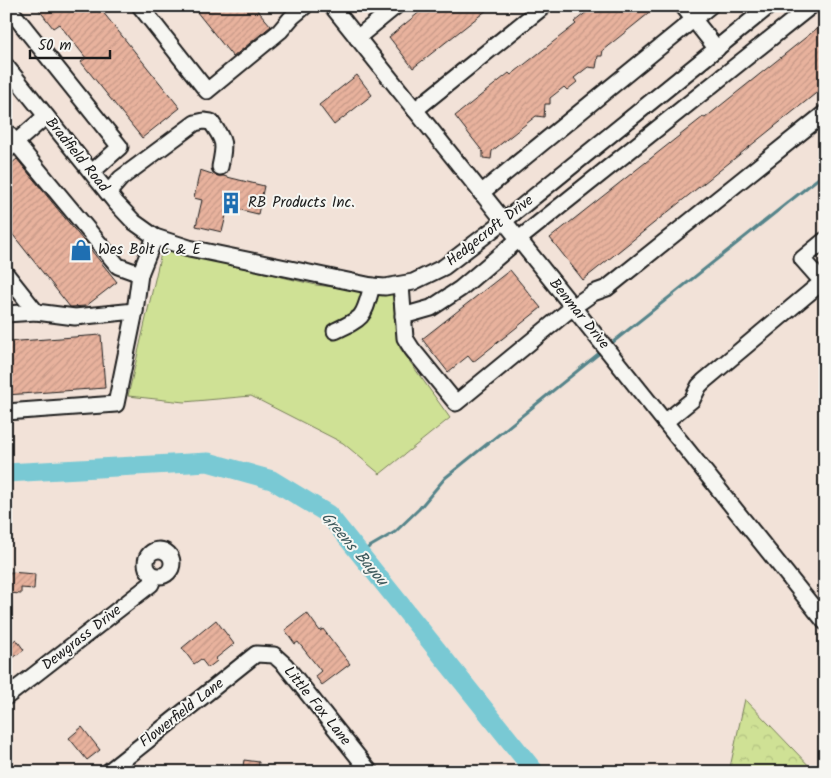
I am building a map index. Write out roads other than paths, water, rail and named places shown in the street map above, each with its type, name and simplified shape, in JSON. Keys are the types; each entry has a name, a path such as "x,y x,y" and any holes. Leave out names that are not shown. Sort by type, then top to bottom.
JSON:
{"street":[{"path":"7,6 120,148 92,172"},
{"path":"140,6 207,91 280,31 288,11 305,6"},
{"name":"Benmar Drive","path":"332,6 825,622"},
{"path":"357,38 396,6"},
{"path":"415,110 544,6"},
{"path":"684,6 717,48"},
{"path":"481,193 710,6"},
{"name":"Hedgecroft Drive","path":"155,238 189,248 372,286 401,285 420,279 444,267 504,221 769,6"},
{"path":"403,316 431,308 460,289 519,239 812,6"},
{"name":"Bradfield Road","path":"6,66 108,193 134,222 155,238"},
{"path":"680,78 696,98"},
{"path":"401,285 405,338 456,403 573,307 593,293 607,288 825,113"},
{"path":"11,147 46,116"},
{"path":"108,193 121,178 195,124 204,121 211,122 220,134 224,146 220,166"},
{"path":"6,131 11,147 118,266 140,274"},
{"path":"6,412 116,404 135,311 140,274 155,238"},
{"path":"665,422 692,400 704,380 823,284 802,259 825,240"},
{"path":"444,267 460,289"},
{"path":"6,274 36,312"},
{"path":"335,331 357,320 365,312 372,286"},
{"path":"6,314 36,312 75,318 135,311"},
{"name":"Dewgrass Drive","path":"6,697 150,584 154,576"},
{"name":"Flowerfield Lane","path":"108,772 256,654"},
{"name":"Little Fox Lane","path":"256,654 274,655 285,666 370,772"}],"waterway":[{"path":"608,346 825,173"},
{"path":"359,553 395,532 419,509 445,478 602,351"},
{"name":"Greens Bayou","path":"6,473 208,462 272,480 328,514 535,772"}],"place":[{"name":"RB Products Inc.","path":"231,203"},
{"name":"Wes Bolt C & E","path":"81,250"}]}
